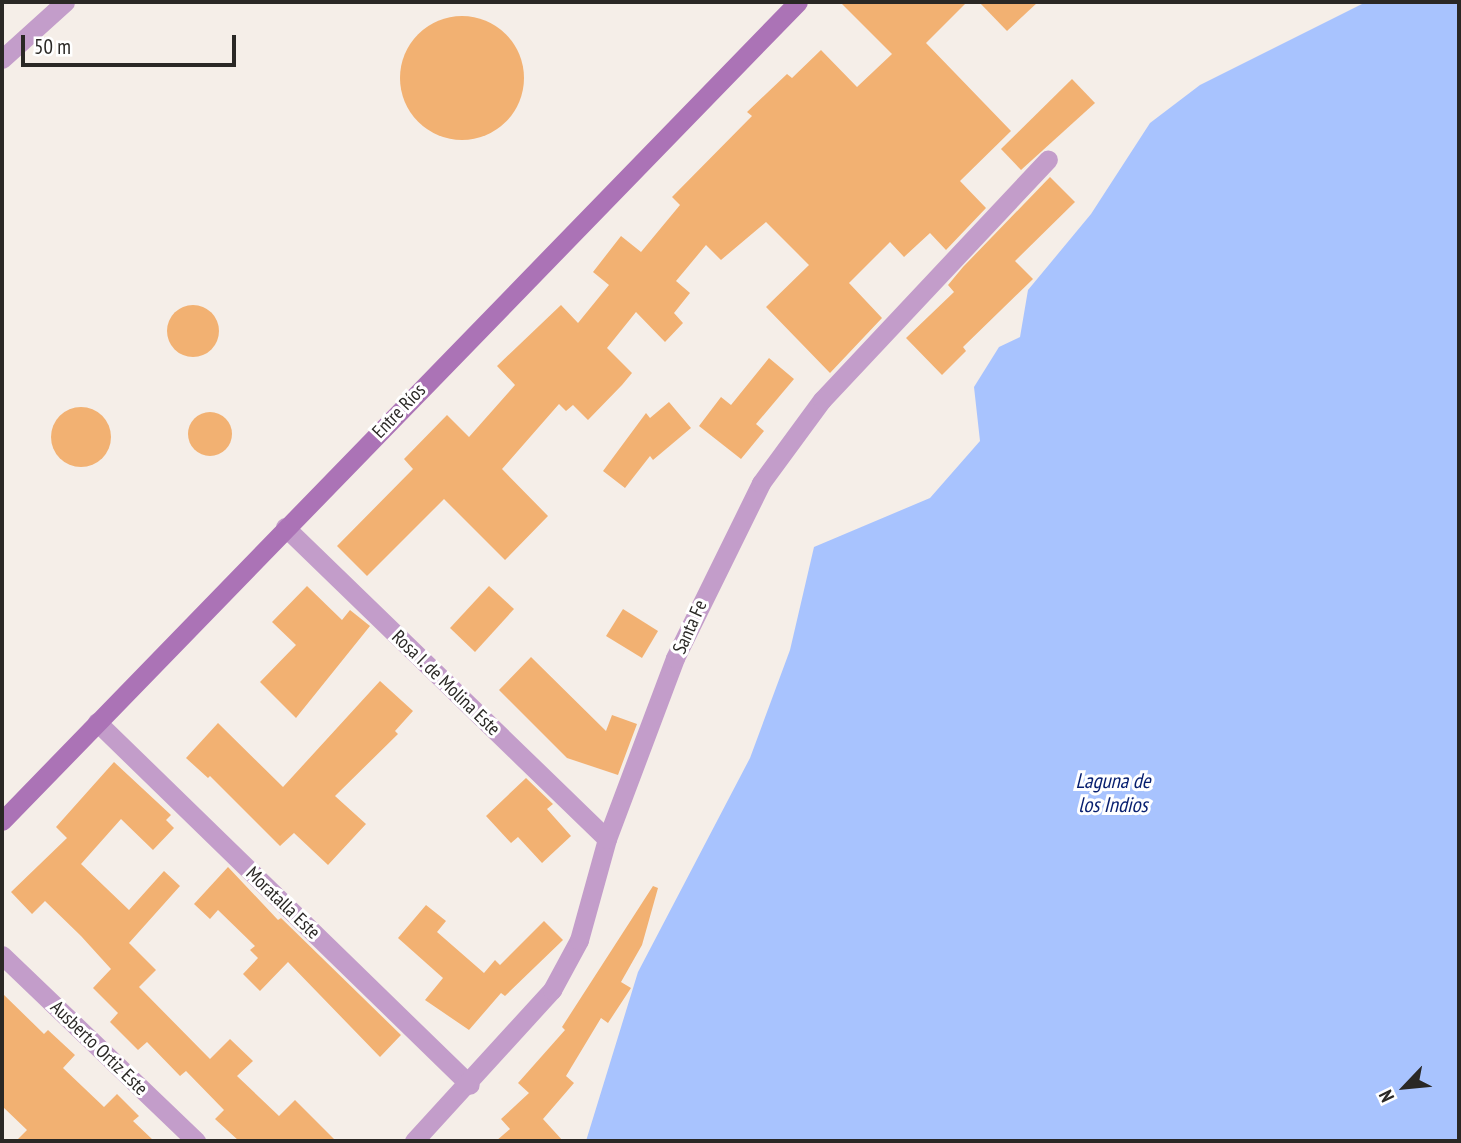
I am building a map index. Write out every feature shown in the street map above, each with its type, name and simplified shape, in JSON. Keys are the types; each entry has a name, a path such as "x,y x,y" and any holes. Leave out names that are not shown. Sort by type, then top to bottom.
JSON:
{"main road":[{"name":"Entre Ríos","path":"2,821 798,2"}],"street":[{"path":"2,59 65,2"},
{"name":"Santa Fe","path":"414,1141 470,1085 552,990 579,940 607,839 675,659 761,482 822,400 1048,159"},
{"name":"Rosa I. de Molina Este","path":"285,527 607,839"},
{"name":"Moratalla Este","path":"97,722 470,1085"},
{"name":"Ausberto Ortiz Este","path":"2,955 196,1141"}],"water":[{"name":"Laguna de los Indios","path":"1366,2 1459,2 1459,1141 586,1141 638,972 750,758 790,650 814,547 930,498 980,441 974,387 999,347 1020,337 1028,290 1091,214 1150,123 1200,85"}],"building":[{"path":"840,2 967,2 926,43 1011,131 960,181 986,208 946,250 930,233 904,257 890,242 849,283 882,318 830,373 766,307 809,265 766,222 721,260 706,245 676,281 690,293 674,313 683,323 665,342 636,312 607,348 632,373 622,385 588,420 573,405 566,411 559,404 502,469 548,516 505,560 444,499 367,576 337,546 413,469 404,459 447,415 469,437 515,385 497,366 561,305 578,323 609,285 593,272 621,236 641,252 680,205 672,197 752,116 747,112 787,74 792,78 821,50 857,87 892,54"},
{"path":"979,2 1038,2 1007,31"},
{"path":"462,16 486,20 506,34 520,54 524,78 520,102 506,122 486,136 462,140 438,136 418,122 404,102 400,78 404,54 418,34 438,20"},
{"path":"1072,79 1095,103 1021,170 1001,149"},
{"path":"1050,177 1075,202 1015,261 1033,279 963,347 966,351 942,375 906,338 954,292 948,285 963,267"},
{"path":"193,305 212,312 219,331 212,350 193,357 174,350 167,331 174,312"},
{"path":"769,358 794,379 756,424 764,431 741,459 699,426 721,397 731,405"},
{"path":"669,402 691,428 653,460 650,456 625,488 603,471 646,413 650,418"},
{"path":"81,407 98,412 106,420 111,437 106,454 98,462 81,467 64,462 56,454 51,437 56,420 64,412"},
{"path":"210,412 219,413 226,418 231,425 231,443 226,450 219,455 210,456 201,455 194,450 189,443 188,434 189,425 194,418 201,413"},
{"path":"307,586 342,620 350,610 370,626 296,718 260,682 296,645 272,622"},
{"path":"489,586 514,609 475,652 450,628"},
{"path":"623,609 658,631 642,658 606,636"},
{"path":"531,657 606,731 612,715 637,724 618,775 567,758 499,690"},
{"path":"380,681 413,711 395,731 398,734 335,796 366,824 328,865 294,833 280,846 210,776 208,778 186,758 218,723 283,787"},
{"path":"114,762 171,815 166,820 174,828 153,850 121,819 81,864 129,910 164,871 180,886 129,943 156,970 139,987 210,1059 230,1039 253,1061 237,1076 279,1116 295,1100 336,1141 239,1141 215,1119 224,1110 186,1071 180,1076 147,1042 138,1050 110,1022 118,1013 93,988 111,969 81,936 45,901 32,914 11,892 67,838 56,827"},
{"path":"526,778 553,804 547,809 571,836 542,863 518,837 511,843 486,816"},
{"path":"228,867 278,920 281,918 401,1035 380,1057 288,962 260,991 243,974 258,958 250,950 255,946 218,910 210,919 194,904"},
{"path":"653,886 658,888 642,945 621,982 631,988 608,1023 601,1018 566,1076 574,1083 543,1119 563,1141 496,1141 510,1129 501,1119 529,1093 518,1083 565,1030 562,1027"},
{"path":"426,905 446,921 437,932 484,973 495,960 500,965 544,921 563,940 505,996 501,993 469,1030 425,1000 443,978 398,938"},
{"path":"2,993 44,1034 48,1030 75,1055 63,1068 104,1107 117,1094 139,1116 133,1121 154,1141 16,1141 27,1130 2,1106"}]}
